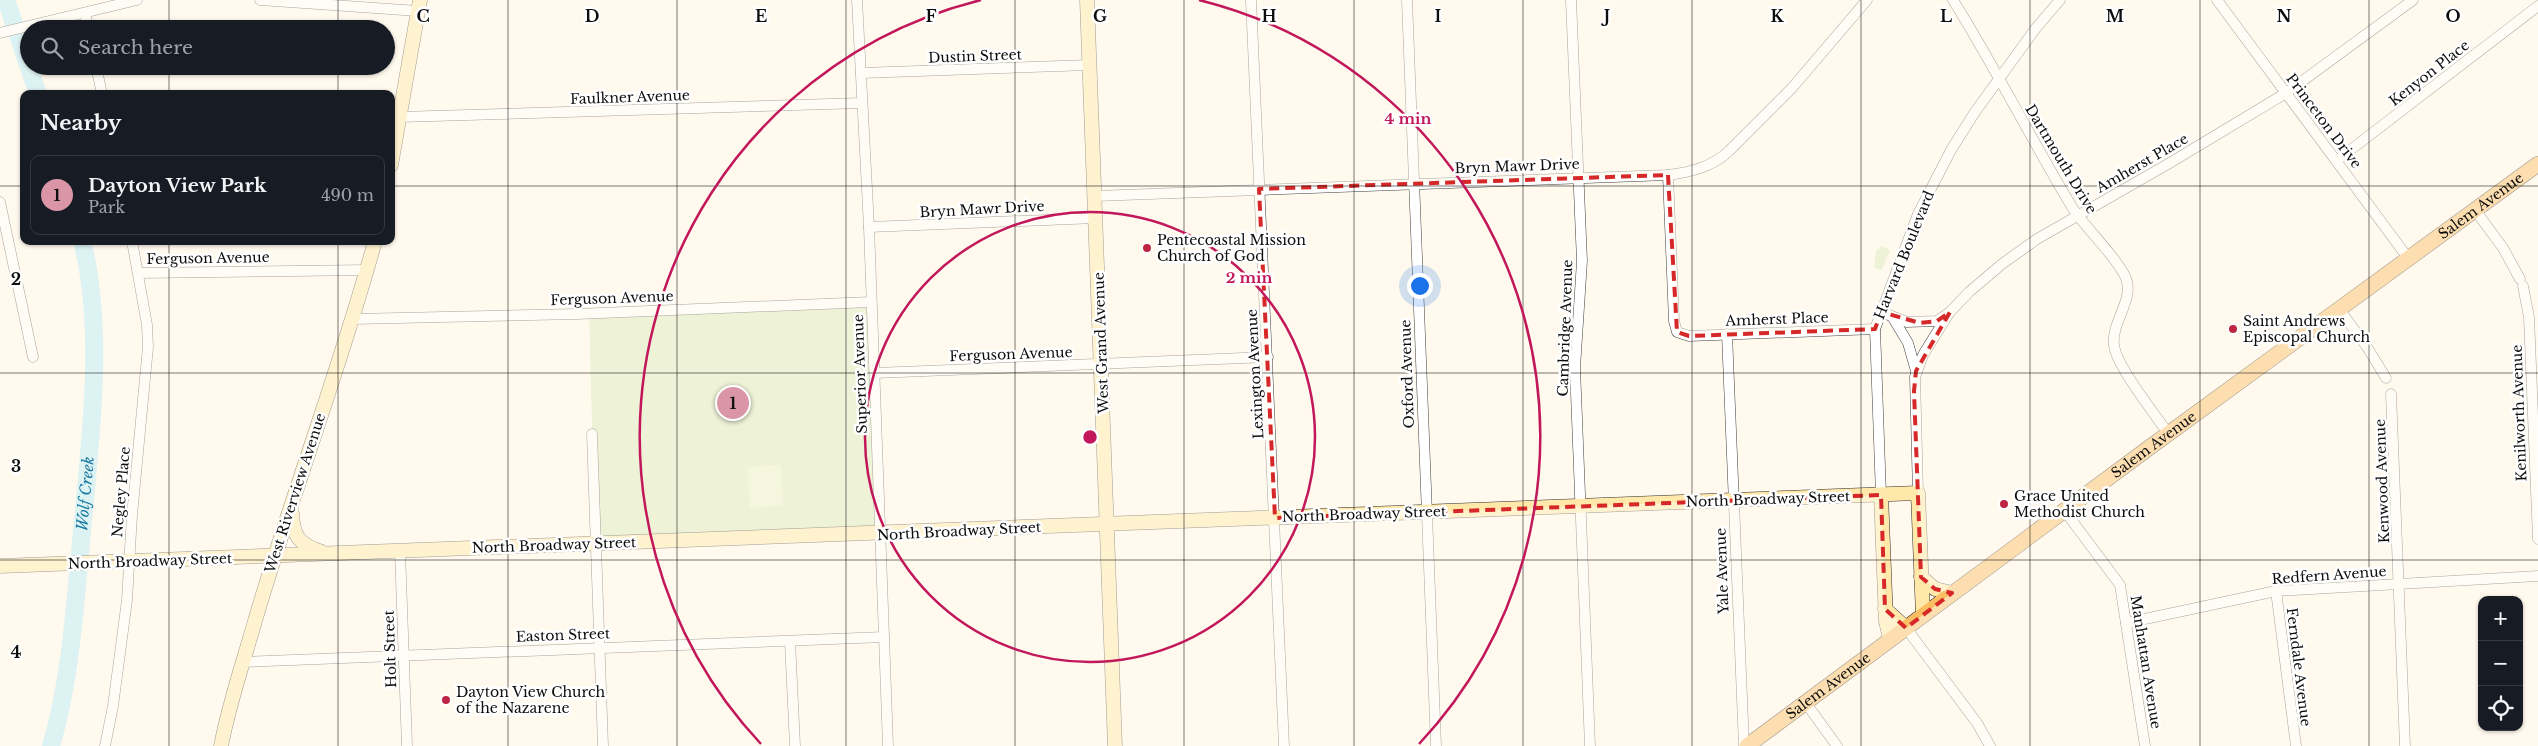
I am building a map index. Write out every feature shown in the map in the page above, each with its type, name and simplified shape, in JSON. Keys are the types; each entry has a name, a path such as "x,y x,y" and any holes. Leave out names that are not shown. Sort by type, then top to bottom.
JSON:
{"main road":[{"name":"Salem Avenue","path":"1745,746 2064,510 2538,164"}],"street":[{"path":"57,20 137,0"},
{"path":"260,0 419,5 395,140"},
{"name":"Superior Avenue","path":"857,0 869,227 888,746"},
{"name":"West Grand Avenue","path":"1087,0 1116,746"},
{"name":"Lexington Avenue","path":"1252,0 1284,746"},
{"name":"Oxford Avenue","path":"1407,0 1436,746"},
{"name":"Cambridge Avenue","path":"1571,0 1582,280 1575,368 1590,746"},
{"name":"Bryn Mawr Drive","path":"1095,196 1668,175 1708,166 1729,151 1792,88 1866,0"},
{"name":"Dartmouth Drive","path":"1953,0 2077,215 2124,275 2128,291 2114,334 2115,351 2169,435"},
{"name":"Harvard Boulevard","path":"1890,639 1885,609 1875,329 1903,250 1935,180 1975,112 2036,28 2060,0"},
{"name":"Princeton Drive","path":"2217,0 2408,258"},
{"name":"Amherst Place","path":"1881,312 1893,318 1920,323 1937,321 1950,312 1969,292 2002,264 2037,239 2176,160 2286,93 2413,0"},
{"name":"Kenyon Place","path":"2336,161 2538,6"},
{"path":"85,13 86,20"},
{"path":"0,33 20,28"},
{"name":"Dustin Street","path":"861,73 1090,65"},
{"path":"98,75 101,90"},
{"name":"Faulkner Avenue","path":"399,117 510,116 862,103"},
{"name":"Amherst Place","path":"1668,175 1674,325 1677,332 1685,335 1711,335 1875,329"},
{"path":"0,202 5,253 33,357"},
{"name":"Kenilworth Avenue","path":"2475,210 2503,248 2522,283 2530,317 2538,539"},
{"name":"Bryn Mawr Drive","path":"869,227 1096,218"},
{"name":"Negley Place","path":"105,746 113,706 122,637 124,562 148,347 147,324 133,245"},
{"name":"West Riverview Avenue","path":"221,746 227,716 274,556 354,318 374,245"},
{"name":"Ferguson Avenue","path":"138,273 368,270"},
{"name":"Ferguson Avenue","path":"354,318 577,314 871,302"},
{"path":"2339,309 2367,347 2386,378"},
{"name":"Harvard Boulevard","path":"1916,371 1950,312"},
{"name":"Harvard Boulevard","path":"1893,318 1908,343 1916,371 1914,391 1923,615"},
{"name":"Yale Avenue","path":"1727,334 1745,746"},
{"name":"Ferguson Avenue","path":"875,373 1268,357"},
{"name":"Kenwood Avenue","path":"2391,394 2405,746"},
{"path":"592,434 603,746"},
{"name":"North Broadway Street","path":"0,566 1918,493"},
{"path":"291,503 292,530 297,538 309,547 328,554"},
{"name":"Manhattan Avenue","path":"2064,510 2120,585 2145,746"},
{"name":"Holt Street","path":"400,551 408,746"},
{"name":"Redfern Avenue","path":"2126,622 2276,591 2538,576"},
{"path":"1921,577 1935,589 1952,593"},
{"name":"Ferndale Avenue","path":"2276,591 2296,746"},
{"path":"1885,609 1906,628 1977,723 1990,746"},
{"name":"Easton Street","path":"243,662 884,637"},
{"path":"790,641 795,746"},
{"path":"1805,702 1838,746"}],"highlighted area":[{"path":"1668,175 1677,332 1689,336 1875,329 1881,312 1920,323 1937,321 1950,312 1916,371 1914,391 1921,577 1935,589 1952,593 1906,628 1885,609 1881,495 1275,518 1259,189"}],"green space":[{"path":"1882,246 1890,250 1882,270 1874,268 1876,251"},
{"path":"871,302 879,534 595,542 589,312"},
{"path":"781,465 783,506 750,508 747,467"}],"waterway":[{"name":"Wolf Creek","path":"6,0 20,41"},
{"name":"Wolf Creek","path":"32,75 37,90"},
{"name":"Wolf Creek","path":"51,746 68,667 92,424 94,386 93,311 89,275 83,245"}],"place":[{"name":"Pentecoastal Mission Church of God","path":"1147,248"},
{"name":"Saint Andrews Episcopal Church","path":"2233,329"},
{"name":"Dayton View Park","path":"733,403"},
{"name":"Grace United Methodist Church","path":"2004,504"},
{"name":"Dayton View Church of the Nazarene","path":"446,700"}]}
